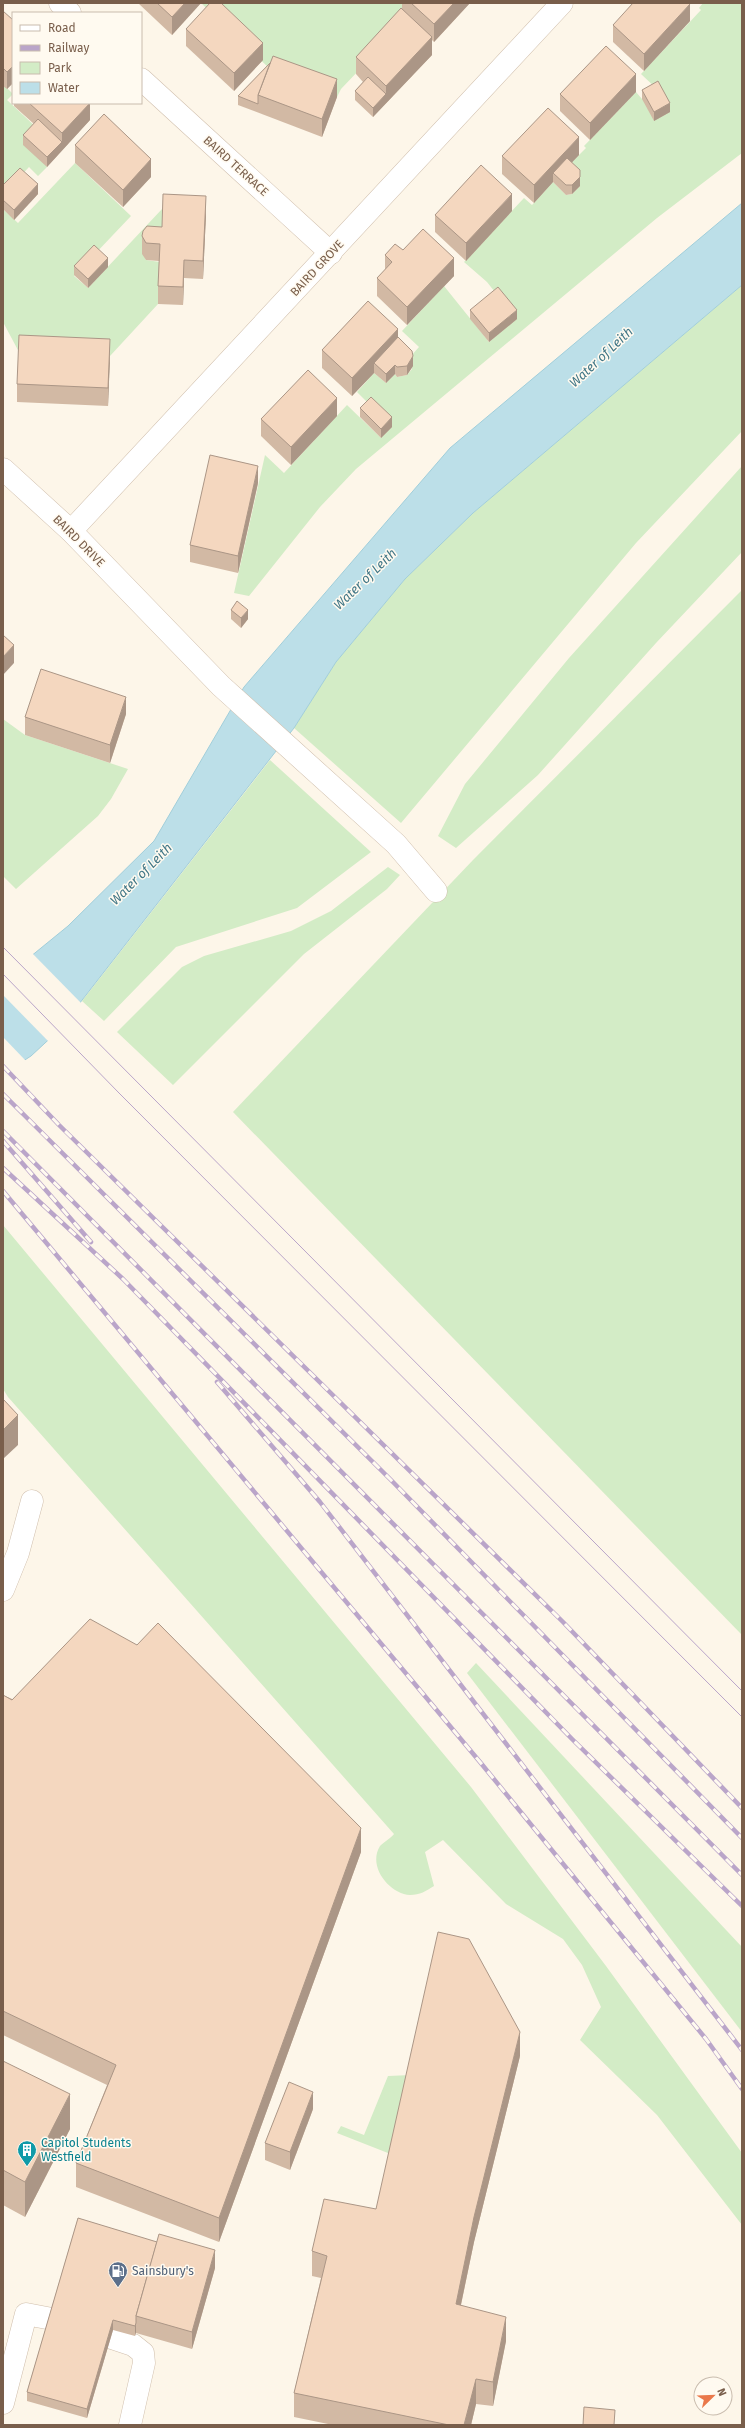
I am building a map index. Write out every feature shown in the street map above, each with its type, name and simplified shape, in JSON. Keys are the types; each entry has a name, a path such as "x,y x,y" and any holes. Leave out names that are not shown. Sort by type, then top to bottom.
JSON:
{"street":[{"path":"60,3 69,12"},
{"name":"BAIRD GROVE","path":"71,531 562,3"},
{"name":"BAIRD TERRACE","path":"142,80 331,253"},
{"name":"BAIRD DRIVE","path":"3,469 71,531 222,686 386,835 413,862 436,891"},
{"path":"3,1590 18,1553 32,1502"},
{"path":"3,2403 26,2314 52,2319"},
{"path":"112,2338 133,2345 143,2353 144,2362 130,2425"}],"green space":[{"path":"201,3 411,3 401,26 341,89 337,97 269,68"},
{"path":"703,3 742,3 742,153 657,218 356,469 320,507 249,596 234,593 265,455 284,473 347,405 381,438 371,406 357,392 374,373 386,383 395,374 397,377 407,375 412,369 410,357 419,347 402,331 444,286 489,342 516,319 487,282 464,262 524,198 532,205 553,182 566,195 572,194 580,186 567,167 586,148 584,146 636,92 642,99 658,90 641,74 701,10 699,8"},
{"path":"4,85 12,93 7,100 38,129 47,167 38,176 29,167 3,195"},
{"path":"75,163 131,216 74,276 88,288 162,209 162,244 142,251 146,260 160,262 158,304 110,356 19,352 3,322 3,209 18,223"},
{"path":"742,285 742,431 636,543 401,823 294,728 336,662 405,579 473,513"},
{"path":"742,466 742,552 656,643 538,775 456,848 438,836 465,784 569,658"},
{"path":"742,590 742,1635 233,1112 473,860"},
{"path":"3,719 25,735 128,769 111,799 98,816 16,889 3,876"},
{"path":"270,760 371,852 297,908 176,947 104,1021 82,1001"},
{"path":"388,867 400,875 387,889 304,954 173,1085 117,1032 182,967 204,956 291,931 331,911"},
{"path":"3,1225 471,1787 606,1966 742,2153 742,2225 657,2115 580,2040 601,2007 582,1965 563,1939 506,1904 443,1840 425,1852 434,1886 426,1891 410,1895 395,1890 388,1885 376,1862 380,1846 394,1834 8,1397 3,1389"},
{"path":"476,1663 742,1947 742,2032 467,1673"},
{"path":"411,2075 393,2155 337,2133 341,2126 364,2135 388,2076"}],"water":[{"name":"Water of Leith","path":"742,203 742,285 473,513 405,579 336,662 294,728 58,1031 31,1056 3,1074 3,979 68,926 154,841 244,687 450,448"}],"pier":[{"path":"32,953 82,1004 59,1033 49,1042 3,995 3,976"},
{"path":"3,1037 26,1061 3,1076"}],"building":[{"path":"157,3 185,3 172,17"},
{"path":"210,3 221,3 263,43 234,73 186,29"},
{"path":"411,3 454,3 434,24"},
{"path":"633,3 690,4 644,54 613,25"},
{"path":"401,8 432,37 386,86 356,57"},
{"path":"3,11 12,19 12,67 7,72 3,68"},
{"path":"606,46 636,74 590,123 560,94"},
{"path":"273,56 337,79 322,119 258,95"},
{"path":"270,63 258,95 258,104 238,96"},
{"path":"368,77 386,94 373,108 355,91"},
{"path":"658,81 670,103 654,112 642,90"},
{"path":"30,104 89,104 62,133"},
{"path":"548,108 579,137 534,185 502,156"},
{"path":"104,114 151,159 123,190 75,145"},
{"path":"38,119 62,142 47,157 23,135"},
{"path":"567,158 580,170 580,177 572,185 566,185 553,173"},
{"path":"481,165 512,194 466,243 435,215"},
{"path":"20,168 38,184 14,210 3,200 3,185"},
{"path":"163,194 206,196 203,261 184,260 183,287 158,286 160,244 146,243 142,236 143,231 147,226 162,227"},
{"path":"423,229 454,258 407,307 377,278 392,262 385,255 395,244 403,250"},
{"path":"94,245 108,258 88,279 74,266"},
{"path":"498,287 517,310 489,333 470,310"},
{"path":"368,301 398,329 352,378 322,350"},
{"path":"19,335 110,339 108,388 17,384"},
{"path":"398,337 412,351 413,356 407,366 397,367 395,365 386,374 374,363"},
{"path":"308,370 337,398 291,447 261,419"},
{"path":"371,397 392,417 381,429 360,408"},
{"path":"210,455 258,466 238,556 190,545"},
{"path":"237,601 248,610 241,618 231,610"},
{"path":"3,635 14,645 3,657"},
{"path":"41,669 126,697 110,745 25,717"},
{"path":"3,1399 18,1415 3,1430"},
{"path":"90,1619 137,1645 158,1623 361,1828 219,2218 76,2163 116,2065 3,2011 3,1695 12,1700"},
{"path":"438,1932 469,1939 520,2032 474,2217 456,2304 506,2317 493,2382 476,2379 464,2425 449,2425 294,2393 327,2256 312,2251 324,2199 376,2209"},
{"path":"3,2061 70,2094 25,2182 3,2170"},
{"path":"289,2082 313,2092 290,2152 265,2143"},
{"path":"78,2218 157,2242 136,2316 135,2326 113,2320 87,2409 27,2392"},
{"path":"159,2234 215,2250 192,2332 136,2316"},
{"path":"584,2407 615,2410 614,2425 583,2425"}],"tram line":[{"path":"3,947 742,1691"},
{"path":"3,974 119,1093 742,1717"}],"railway":[{"path":"3,1066 59,1125 563,1622 742,1808"},
{"path":"3,1094 390,1479 742,1838"},
{"path":"3,1131 742,1875"},
{"path":"3,1141 91,1242"},
{"path":"3,1168 123,1279 572,1739 742,1906"},
{"path":"3,1191 480,1762 706,2039 742,2089"},
{"path":"217,1382 320,1502 742,2050"}],"place":[{"name":"Capitol Students Westfield","path":"27,2167"},
{"name":"Sainsbury's","path":"118,2288"}]}
